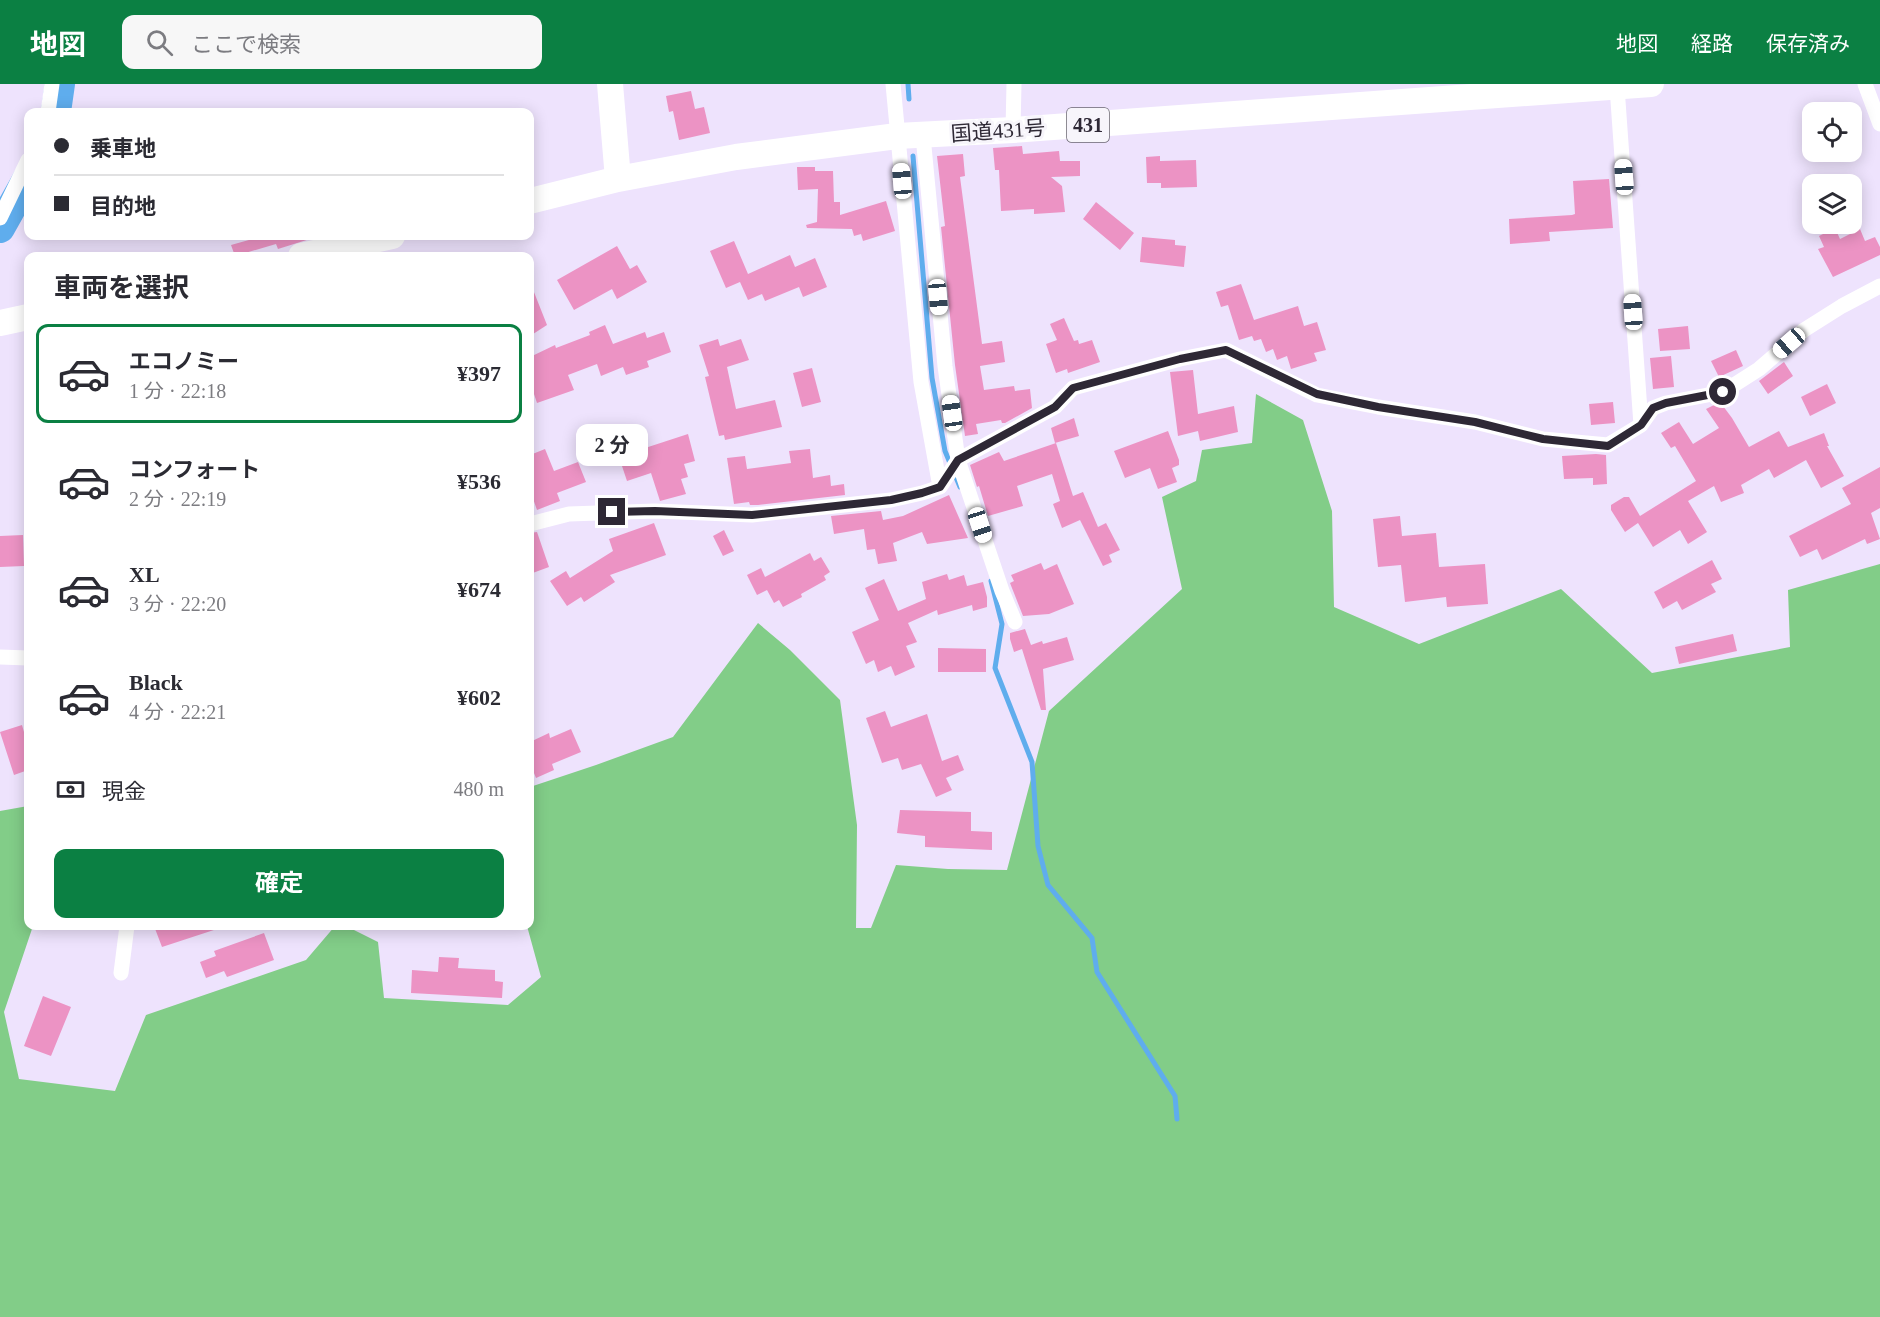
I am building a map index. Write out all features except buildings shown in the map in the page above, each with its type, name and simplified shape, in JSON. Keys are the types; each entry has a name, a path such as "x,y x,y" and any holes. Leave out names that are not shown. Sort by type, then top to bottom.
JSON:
{"highway":[{"path":"610,84 618,179"},
{"name":"国道431号","path":"534,200 618,179 736,157 897,136 1013,130 1651,84"},
{"path":"319,252 374,240"},
{"path":"0,323 24,317"}],"street":[{"path":"49,108 52,84"},
{"path":"893,84 921,382 940,487"},
{"path":"1013,130 1014,84"},
{"path":"1865,84 1880,124"},
{"path":"1617,87 1641,425"},
{"path":"923,136 945,366 958,460 1002,591 1015,622"},
{"path":"0,218 24,168"},
{"path":"534,523 569,514 655,511 752,515 891,500 940,487 958,460 1055,407 1073,388 1180,359 1226,350 1317,394 1378,407 1475,422 1543,439 1608,446 1641,425 1653,408 1666,403 1723,392 1759,369 1804,330 1880,286"},
{"path":"0,657 24,658"},
{"path":"121,973 126,930"}],"green space":[{"path":"1256,394 1303,420 1332,511 1334,607 1419,644 1561,589 1652,673 1790,647 1788,590 1880,564 1880,1317 0,1317 0,811 24,807 24,930 32,930 4,1012 19,1079 115,1091 146,1015 306,960 332,930 354,930 378,942 384,998 508,1005 541,977 528,930 534,930 534,786 673,737 758,623 790,650 840,700 857,825 856,928 871,928 896,865 1007,870 1049,711 1182,589 1162,497 1196,481 1202,450 1252,443"}],"waterway":[{"path":"57,108 60,84"},
{"path":"908,84 909,99"},
{"path":"913,156 932,378 945,451 960,487"},
{"path":"0,228 24,185"},
{"path":"991,581 1002,624 995,668 1032,762 1038,846 1048,885 1092,938 1097,972 1175,1096 1177,1119"}],"route":[{"path":"612,512 655,511 752,515 891,500 922,493 940,487 958,460 1055,407 1073,388 1180,359 1226,350 1294,385 1317,394 1378,407 1475,422 1543,439 1608,446 1641,425 1653,408 1666,403 1723,392"}]}
